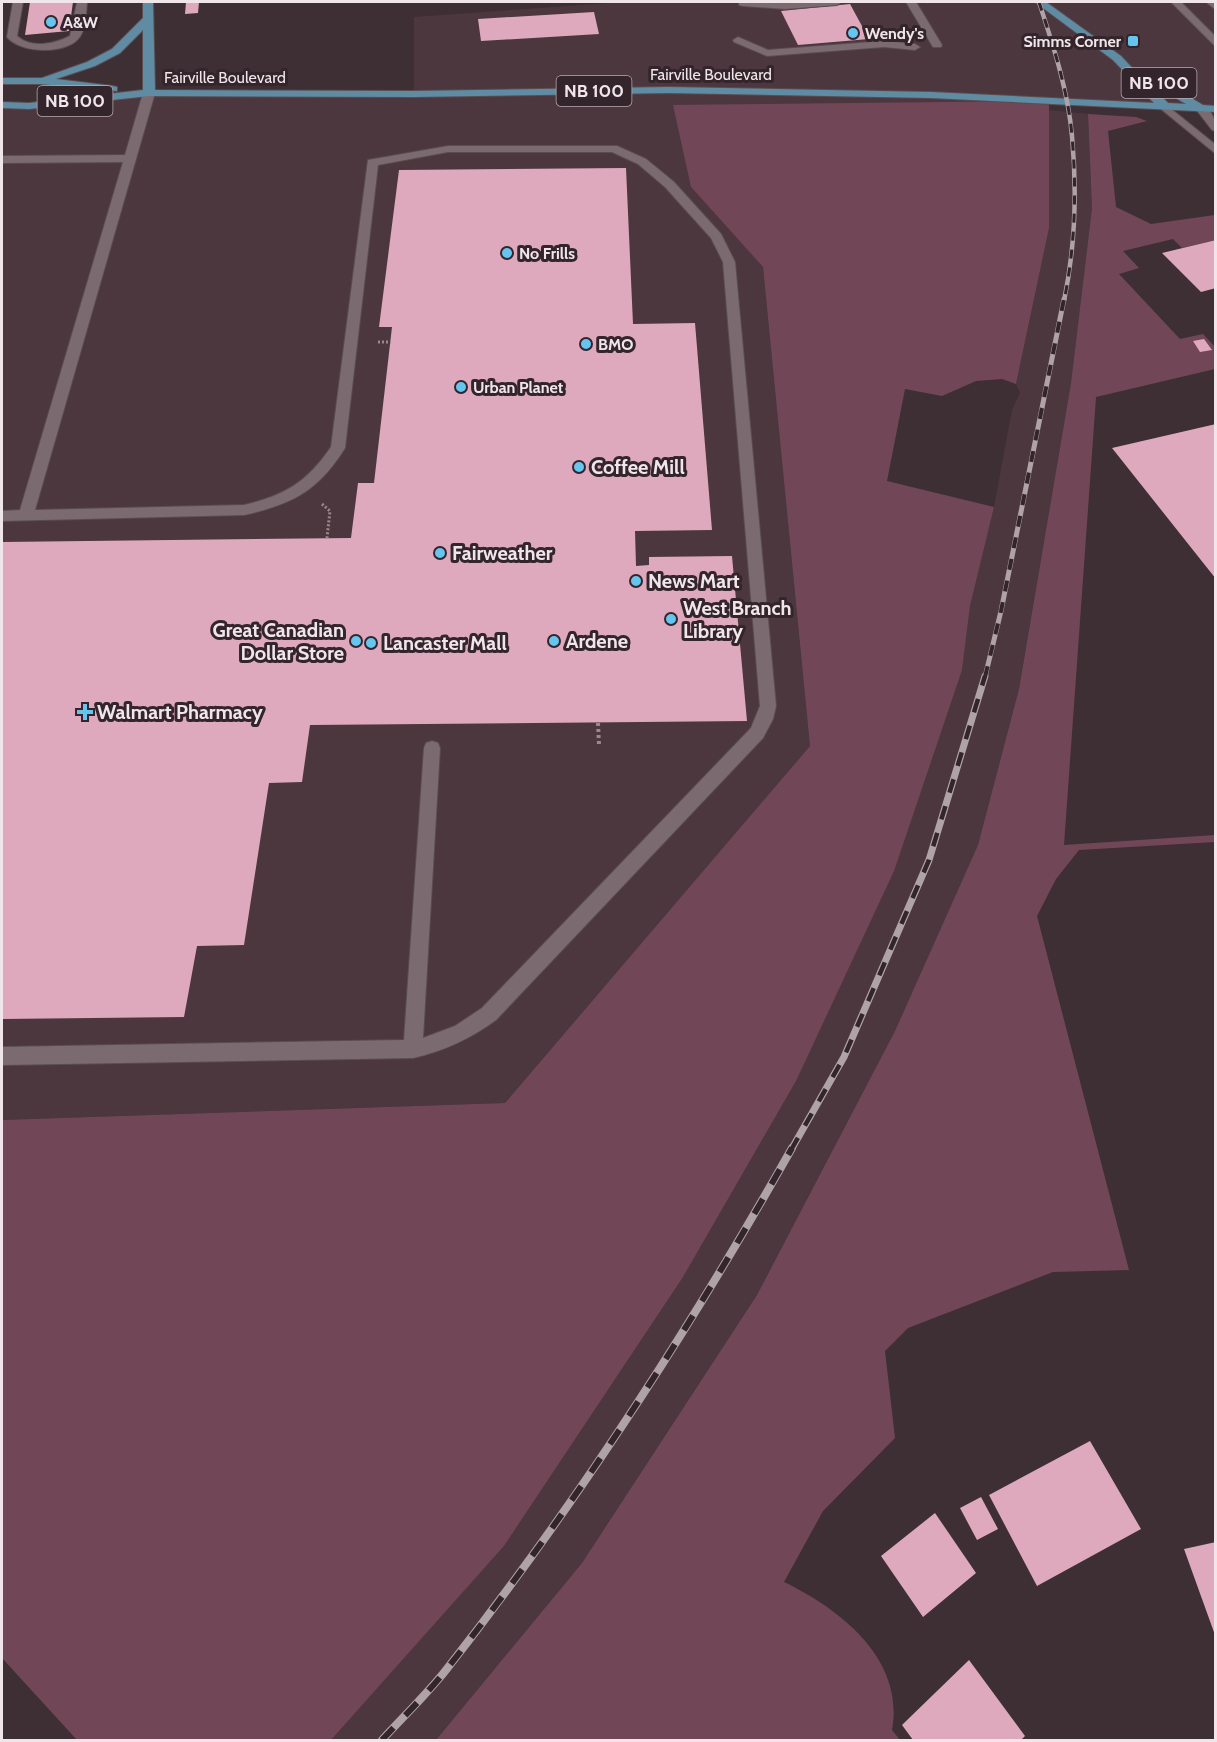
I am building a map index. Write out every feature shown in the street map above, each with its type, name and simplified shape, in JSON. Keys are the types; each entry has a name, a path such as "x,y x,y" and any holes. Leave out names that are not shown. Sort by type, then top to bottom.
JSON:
{"main road":[{"path":"148,2 149,93"},
{"name":"NB 100","path":"1040,2 1117,58 1201,108 1215,109"},
{"name":"NB 100","path":"40,81 91,64 116,51 148,19"},
{"path":"1117,58 1166,107"},
{"name":"Fairville Boulevard","path":"2,81 40,81 149,93 414,94 669,90 931,95 1201,108"},
{"name":"Fairville Boulevard","path":"2,105 29,106 149,93"}],"street":[{"path":"18,2 12,37 21,45 35,46 55,45 74,38 78,30 82,2"},
{"path":"743,3 785,6 837,2"},
{"path":"911,2 938,45"},
{"path":"1176,2 1215,44"},
{"path":"1210,2 1215,7"},
{"path":"738,40 767,53 884,44 915,47"},
{"path":"26,515 149,93"},
{"path":"1166,107 1215,151"},
{"path":"1201,108 1215,129"},
{"path":"2,516 244,510 265,505 304,487 320,474 338,448 372,162 448,149 613,148 626,150 648,164 717,237 725,249 729,262 768,706 765,720 757,733 489,1014 466,1032 449,1040 413,1049 2,1056"},
{"path":"2,159 130,158"},
{"path":"413,1049 432,747"}],"path":[{"path":"304,487 330,511 327,538"},
{"path":"598,723 599,745"}],"shaded area":[{"path":"624,2 1215,2 1215,109 1049,101 691,187 763,267 810,746 505,1103 2,1120 2,105 29,106 149,93 414,93 414,17"},
{"path":"1049,101 1049,228 1016,384 1002,379 976,381 942,396 905,389 887,481 994,507 970,606 962,670 894,871 796,1081 683,1277 504,1546 331,1740 77,1740 2,1658 2,1120 505,1103 810,746 763,267 691,187 673,105"},
{"path":"1049,110 1088,114 1092,208 1071,383 1019,689 978,845 895,1031 757,1295 582,1563 436,1740 331,1740 504,1546 683,1277 796,1081 962,670 970,606 994,507 1012,410 1020,393 1016,384 1049,228"},
{"path":"1088,114 1136,117 1147,121 1108,131 1116,207 1151,224 1215,215 1215,240 1182,248 1173,239 1123,251 1139,268 1119,274 1180,339 1203,334 1215,347 1215,369 1096,397 1064,845 1215,835 1215,842 1079,850 1056,879 1037,916 1129,1270 1053,1272 908,1328 885,1351 895,1438 823,1511 784,1582 805,1593 846,1622 864,1640 878,1659 888,1681 893,1704 892,1730 900,1740 436,1740 582,1563 757,1295 895,1031 978,845 1019,689 1071,383 1092,208"}],"building":[{"path":"30,2 73,2 69,31 25,35"},
{"path":"186,2 199,2 198,13 185,14"},
{"path":"850,4 869,39 798,45 781,11"},
{"path":"594,12 599,34 481,41 478,19"},
{"name":"Lancaster Mall","path":"626,168 633,324 695,323 712,530 635,531 636,566 649,565 649,557 732,556 747,721 310,725 302,782 269,783 244,945 197,946 184,1017 2,1019 2,542 351,538 358,483 374,483 392,327 379,327 399,170"},
{"path":"1216,240 1216,288 1201,292 1162,253"},
{"path":"1204,339 1212,350 1200,352 1193,341"},
{"path":"1216,424 1216,579 1112,448"},
{"path":"1090,1441 1141,1529 1037,1586 989,1495"},
{"path":"981,1497 998,1529 977,1540 960,1508"},
{"path":"935,1513 976,1573 923,1617 881,1556"},
{"path":"1216,1542 1216,1635 1215,1635 1184,1549"},
{"path":"969,1660 1025,1736 1021,1740 913,1740 902,1725"}],"railway":[{"path":"1039,2 1055,51 1072,136 1074,219 1071,260 1064,301"},
{"path":"985,677 1001,611 1064,299"},
{"path":"791,1150 844,1057 929,860 985,676"},
{"path":"382,1740 446,1670 540,1545 672,1349 792,1148"}],"place":[{"name":"A&W","path":"51,22"},
{"name":"Wendy's","path":"853,33"},
{"name":"Simms Corner","path":"1133,41"},
{"name":"No Frills","path":"507,253"},
{"name":"BMO","path":"586,344"},
{"name":"Urban Planet","path":"461,387"},
{"name":"Coffee Mill","path":"579,467"},
{"name":"Fairweather","path":"440,553"},
{"name":"News Mart","path":"636,581"},
{"name":"West Branch Library","path":"671,619"},
{"name":"Great Canadian Dollar Store","path":"356,641"},
{"name":"Ardene","path":"554,641"},
{"name":"Lancaster Mall","path":"371,643"},
{"name":"Walmart Pharmacy","path":"85,712"}]}
